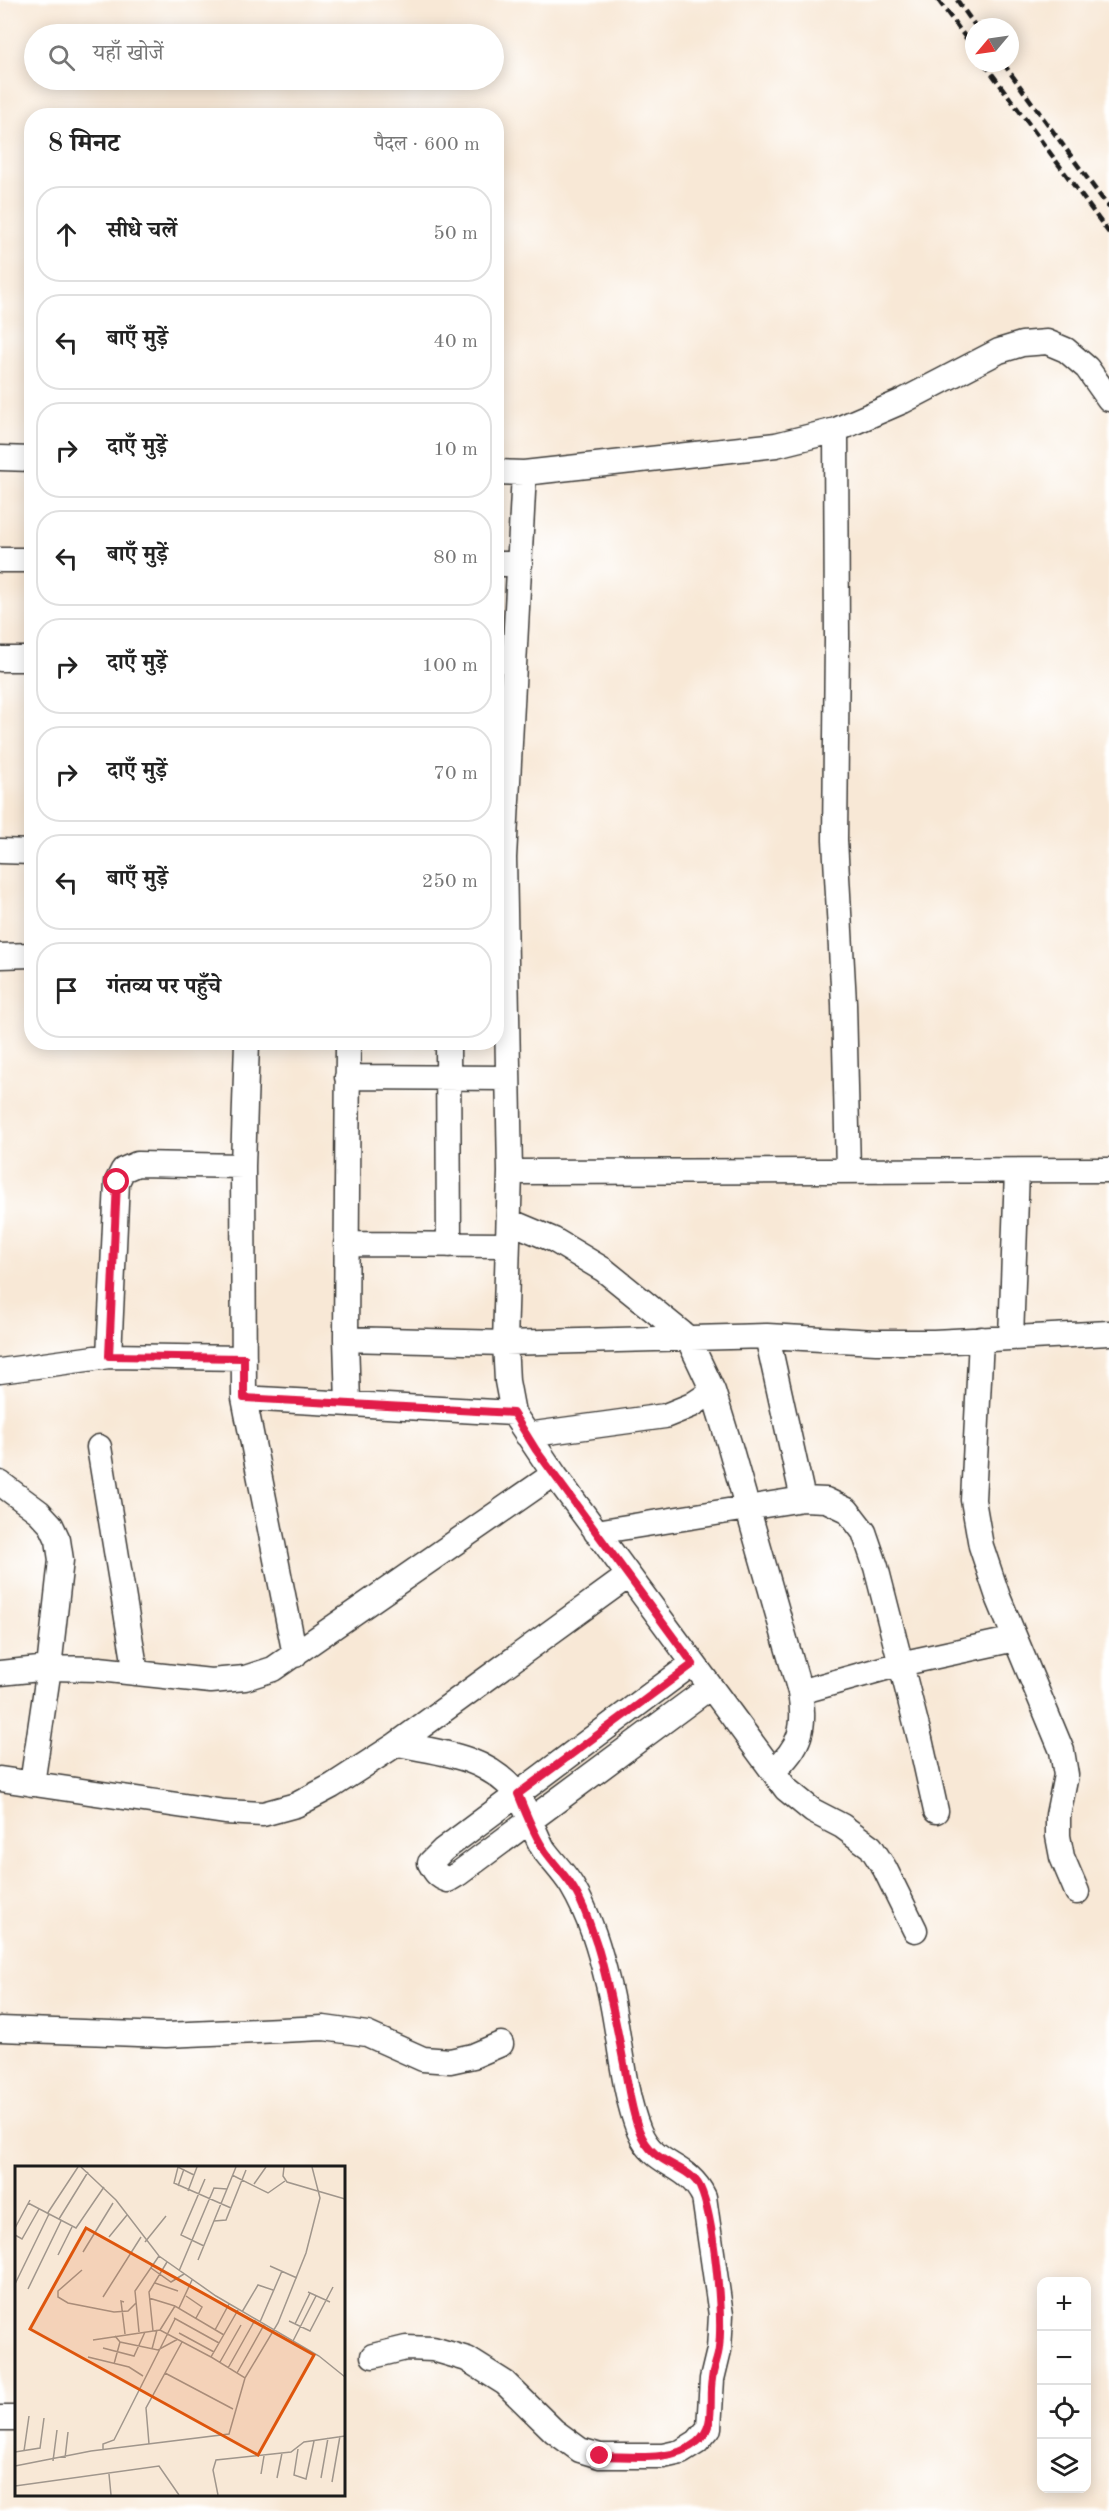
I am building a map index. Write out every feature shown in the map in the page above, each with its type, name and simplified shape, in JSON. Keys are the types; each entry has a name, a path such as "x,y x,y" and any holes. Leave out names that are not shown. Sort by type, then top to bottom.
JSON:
{"street":[{"path":"504,472 524,473 776,445 836,430 903,401 999,351 1022,344 1047,342 1066,350 1087,368 1109,399"},
{"path":"836,430 837,639 834,840 844,1003 848,1171"},
{"path":"0,458 24,459"},
{"path":"504,710 508,564 524,473"},
{"path":"0,560 24,560"},
{"path":"0,659 24,658"},
{"path":"0,851 24,852"},
{"path":"0,956 24,956"},
{"path":"504,968 510,1172 505,1343 507,1381 513,1413 596,1532 786,1789 813,1811 842,1826 871,1847 885,1869 915,1930"},
{"path":"247,1050 243,1166 244,1398 295,1655"},
{"path":"348,1050 346,1339 348,1404"},
{"path":"448,1050 449,1245"},
{"path":"347,1077 508,1078"},
{"path":"109,1356 117,1182 123,1170 137,1164 243,1166"},
{"path":"510,1172 1109,1170"},
{"path":"1011,1338 1017,1172"},
{"path":"509,1221 554,1240 604,1270 688,1338 712,1391 800,1692 803,1713 798,1741 787,1759 772,1771"},
{"path":"346,1244 507,1245"},
{"path":"346,1339 505,1343 767,1336 876,1342 1109,1333"},
{"path":"767,1336 803,1499"},
{"path":"981,1339 973,1500 981,1546 998,1597 1062,1751 1066,1775 1058,1815 1058,1836 1062,1857 1077,1892"},
{"path":"0,1371 109,1356 244,1358"},
{"path":"527,1436 665,1416 692,1405 712,1391"},
{"path":"244,1398 513,1413"},
{"path":"99,1447 136,1673"},
{"path":"0,1673 49,1668 136,1673 211,1681 245,1678 273,1669 554,1474"},
{"path":"0,1483 39,1512 51,1525 58,1540 61,1560 49,1668 32,1784"},
{"path":"596,1532 746,1506 803,1499 826,1500 847,1510 864,1532 876,1567 936,1811"},
{"path":"0,1779 225,1812 263,1814 296,1805 332,1786 397,1744 628,1576"},
{"path":"800,1692 900,1664 1015,1639"},
{"path":"693,1664 434,1857 430,1863 440,1878 448,1880 711,1687"},
{"path":"373,2356 406,2348 433,2349 467,2359 505,2383 554,2431 580,2450 600,2456 663,2456 681,2452 697,2442 708,2428 712,2379 719,2350 721,2315 704,2197 698,2184 688,2173 659,2159 639,2131 629,2093 609,1985 590,1926 572,1885 544,1850 518,1794 500,1778 477,1762 451,1753 397,1744"},
{"path":"0,2029 166,2035 324,2028 368,2034 423,2059 450,2061 473,2056 501,2044"}],"railway":[{"path":"938,0 965,37"},
{"path":"957,0 970,18"},
{"path":"991,72 1109,233"},
{"path":"1010,72 1109,208"}],"route":[{"path":"117,1182 109,1356 244,1358 244,1398 513,1413 536,1450 693,1664 518,1794 544,1850 572,1885 587,1917 609,1985 629,2093 639,2131 659,2159 688,2173 698,2184 709,2218 721,2315 719,2350 712,2379 708,2428 697,2442 681,2452 663,2456 600,2456"}]}
